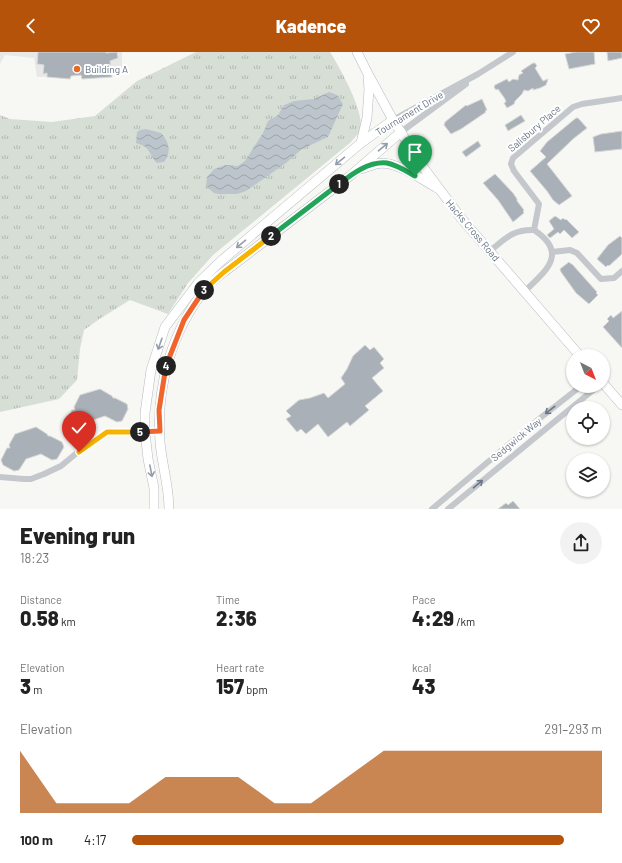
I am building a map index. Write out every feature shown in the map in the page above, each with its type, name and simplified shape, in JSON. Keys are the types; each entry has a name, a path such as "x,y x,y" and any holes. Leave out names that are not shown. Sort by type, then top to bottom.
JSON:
{"street":[{"name":"Hacks Cross Road","path":"358,52 368,74 422,167 490,251 574,349"},
{"name":"Tournament Drive","path":"154,509 154,488 148,459 145,432 145,413 151,370 165,327 199,282 221,261 361,143 394,120 478,74 513,52"},
{"path":"361,143 369,103 368,74"},
{"name":"Tournament Drive","path":"169,509 168,484 160,444 159,410 164,372 184,320 206,287 354,172 401,132 478,74"},
{"name":"Salisbury Place","path":"534,230 539,204 514,171 512,164 513,158 573,107 582,104 622,98"},
{"path":"354,172 376,164 387,163 399,167 440,190"},
{"path":"490,251 510,235 519,230 534,230 545,240 550,246 552,261 550,266 525,291"},
{"path":"552,252 570,250 577,253 601,280 614,278 622,272"},
{"path":"610,391 622,405"},
{"name":"Sedgwick Way","path":"432,509 572,393"},
{"name":"Sedgwick Way","path":"448,509 589,393"},
{"path":"0,477 31,479 40,476 61,466 84,447 107,432 160,431"}],"shaded area":[{"name":"Building A","path":"0,52 122,52 122,75 37,77 34,58 5,55 0,64"}],"green space":[{"path":"196,52 330,52 356,102 361,123 360,130 351,142 213,255 188,283 168,314 130,300 84,330 80,349 77,380 59,399 0,412 0,115 10,119 52,122 95,116 137,81"}],"water":[{"path":"329,92 337,95 343,104 328,137 302,149 286,163 246,191 237,194 218,194 214,193 206,186 207,177 214,169 225,165 238,166 245,161 263,133 268,121 278,115 284,105 294,101 314,99"},
{"path":"146,129 161,133 168,143 169,151 164,162 157,163 145,146 136,143 137,132"}],"building":[{"name":"Building A","path":"38,52 117,52 118,58 110,61 112,77 82,79 81,75 71,76 70,79 47,77 47,73 43,74 44,65 37,64"},
{"path":"576,52 594,52 595,64 569,69 565,54"},
{"path":"607,52 622,52 622,58 608,61"},
{"path":"533,63 537,66 535,68 543,81 548,79 546,85 533,90 533,88 528,91 524,90 514,104 507,108 504,103 506,102 505,99 498,89 496,90 494,87 495,85 507,79 509,82 513,79 518,80 519,75 523,73 521,71"},
{"path":"482,99 487,110 485,111 486,112 451,134 444,125 445,122 466,105 467,106"},
{"path":"521,115 525,121 508,131 505,125"},
{"path":"576,118 578,118 587,128 547,164 572,196 559,205 553,200 530,171 546,157 540,151 547,142"},
{"path":"622,131 622,149 595,152 593,137 601,134"},
{"path":"478,141 481,146 466,157 462,152"},
{"path":"495,174 513,193 524,210 524,213 513,222 498,200 483,183"},
{"path":"555,216 561,220 563,218 565,220 566,219 579,232 572,238 564,230 560,234 558,232 550,238 547,235 554,229 549,221"},
{"path":"620,236 622,238 622,254 606,267 597,259 608,245"},
{"path":"569,262 597,292 596,293 598,295 589,304 576,293 561,272 560,269"},
{"path":"622,311 622,348 603,327 609,321 607,319 611,315 613,318"},
{"path":"365,345 370,350 374,347 384,359 380,363 384,368 372,378 383,391 365,406 369,410 350,426 347,422 328,437 318,424 306,434 301,429 297,432 286,419 291,416 286,411 299,400 324,393 328,398 345,384 341,378 353,356"},
{"path":"100,389 113,398 127,404 128,409 122,421 117,422 105,416 90,421 84,432 79,433 67,427 66,422 72,410 75,410 74,407 80,395"},
{"path":"36,427 48,436 62,442 64,447 57,459 52,460 41,454 26,459 19,470 14,471 3,465 1,460 7,448 10,448 9,445 15,434"},
{"path":"513,501 520,509 498,509 506,503 508,505"}],"place":[{"name":"Building A","path":"77,69"}],"route":[{"path":"79,452 107,432 160,431 159,410 164,372 184,320 206,287 224,272 354,172 376,164 387,163 399,167 415,176"}]}
